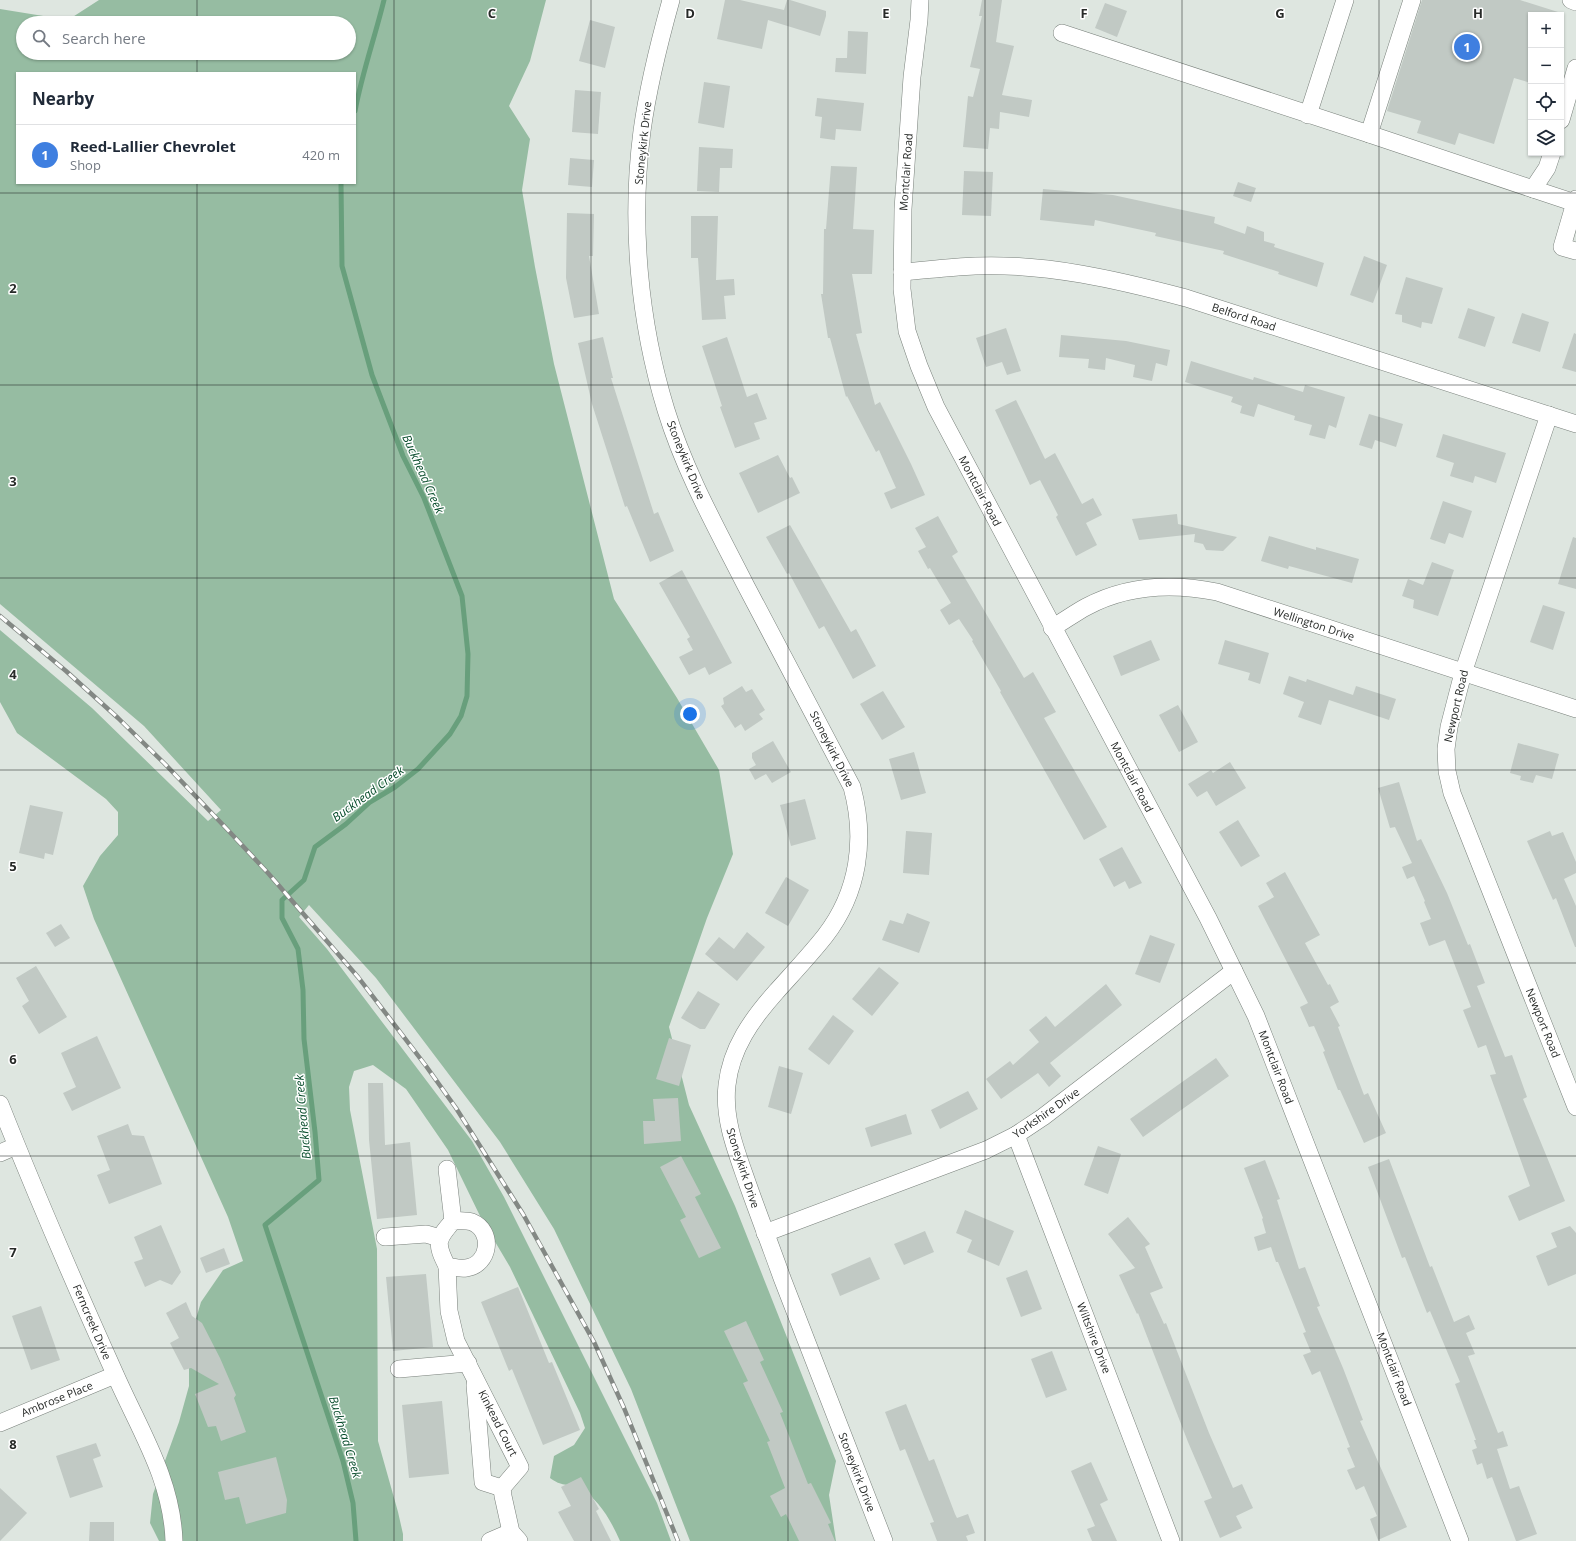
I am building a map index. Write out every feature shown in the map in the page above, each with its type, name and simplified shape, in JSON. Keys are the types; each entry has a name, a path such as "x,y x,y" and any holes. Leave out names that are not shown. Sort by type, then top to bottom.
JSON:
{"street":[{"name":"Stoneykirk Drive","path":"671,0 649,89 642,133 638,189 638,245 640,277 652,356 666,410 681,452 703,503 852,787 858,808 860,831 854,875 848,897 838,917 826,935 750,1023 739,1042 731,1063 727,1085 727,1119 732,1141 765,1233 884,1541"},
{"name":"Montclair Road","path":"920,0 920,20 912,76 904,202 902,272 902,290 907,331 919,366 936,407 1052,628 1208,918 1256,1016 1460,1541"},
{"path":"1308,115 1345,0"},
{"path":"1369,134 1412,0"},
{"path":"1571,0 1576,2"},
{"path":"1062,32 1308,115 1533,189 1575,201 1562,247 1576,251"},
{"path":"1564,112 1573,88 1576,68"},
{"path":"1533,189 1547,168 1551,156"},
{"name":"Belford Road","path":"902,272 976,266 1021,267 1077,273 1132,284 1186,298 1576,424"},
{"name":"Newport Road","path":"1549,416 1463,673 1449,727 1446,749 1447,771 1452,793 1576,1107"},
{"name":"Wellington Drive","path":"1052,628 1087,607 1128,591 1150,587 1173,586 1195,588 1217,592 1576,709"},
{"name":"Yorkshire Drive","path":"765,1233 986,1150 1016,1135 1043,1117 1234,971"},
{"name":"Ferncreek Drive","path":"0,1104 16,1146 115,1375 157,1462 167,1492 174,1541"},
{"name":"Wiltshire Drive","path":"1016,1135 1172,1541"},
{"path":"0,1153 16,1146"},
{"path":"447,1169 453,1221"},
{"path":"385,1237 426,1234 440,1238 443,1231 453,1221 469,1222 480,1227 487,1240 485,1255 474,1266 459,1268 447,1266"},
{"name":"Kinkead Court","path":"440,1238 439,1246 447,1266 449,1311 456,1341 471,1370 520,1467 502,1488 483,1482 471,1370"},
{"path":"399,1369 471,1370"},
{"name":"Ambrose Place","path":"0,1422 115,1375"},
{"path":"490,1541 515,1536 502,1488"}],"green space":[{"path":"99,0 546,0 530,61 509,106 530,139 522,190 554,364 614,599 677,698 719,770 733,854 707,918 669,1027 689,1105 735,1206 836,1461 829,1495 836,1541 690,1541 631,1389 554,1229 500,1142 376,978 309,905 299,917 327,949 472,1141 504,1197 657,1503 671,1541 620,1541 604,1511 592,1498 578,1488 558,1483 550,1478 554,1456 574,1445 585,1428 580,1413 510,1267 481,1218 448,1150 406,1089 373,1065 354,1071 349,1087 350,1110 377,1249 378,1441 398,1512 403,1541 159,1541 150,1523 153,1494 179,1422 189,1386 189,1344 201,1302 223,1270 243,1261 228,1217 94,919 83,886 100,856 118,835 118,812 106,799 17,733 0,702 0,630 92,708 208,821 221,810 144,726 0,604 0,9 43,16 16,16 16,60 356,60 356,16 74,16"}],"building":[{"path":"725,0 740,0 784,10 787,0 790,0 826,11 826,16 820,36 768,20 762,49 717,39"},
{"path":"982,0 1002,0 996,42 1014,46 1002,95 1032,100 1029,117 1000,112 999,129 990,128 988,149 963,147 968,96 973,97 980,69 970,67 982,16 979,16"},
{"path":"1422,0 1520,0 1558,12 1528,12 1528,82 1514,78 1494,144 1459,133 1455,145 1417,133 1421,121 1387,111"},
{"path":"1105,3 1127,11 1117,37 1095,28"},
{"path":"590,20 615,27 605,68 579,61"},
{"path":"848,31 868,32 866,74 835,72 836,58 847,58"},
{"path":"704,82 730,86 724,128 698,123"},
{"path":"575,90 601,92 598,134 572,132"},
{"path":"817,98 864,103 861,131 836,129 835,140 820,138 822,117 815,116"},
{"path":"699,147 733,149 732,168 720,168 719,192 697,191"},
{"path":"570,158 594,160 592,187 568,185"},
{"path":"831,166 857,167 853,229 874,230 872,274 852,274 862,333 856,334 875,405 880,402 925,495 891,509 884,493 896,488 879,450 876,452 847,396 846,397 830,338 828,338 821,294 823,294 824,229 826,229"},
{"path":"964,171 993,172 991,216 962,215"},
{"path":"1238,182 1256,188 1251,202 1233,196"},
{"path":"1043,189 1113,195 1215,217 1214,223 1245,234 1247,226 1264,232 1264,241 1275,244 1274,247 1324,263 1317,287 1278,274 1279,272 1223,254 1224,251 1155,236 1156,233 1095,220 1094,226 1040,220"},
{"path":"567,213 594,214 593,256 589,256 599,314 574,318 566,278"},
{"path":"691,216 718,216 716,280 734,279 735,295 724,296 726,319 702,320 698,258 691,258"},
{"path":"1364,256 1387,265 1373,303 1350,295"},
{"path":"1406,277 1443,288 1432,324 1422,322 1421,328 1402,322 1402,315 1395,314"},
{"path":"1468,308 1495,317 1485,347 1458,338"},
{"path":"1522,313 1549,322 1540,352 1512,343"},
{"path":"1006,328 1021,371 1007,375 1002,362 986,367 976,338"},
{"path":"1574,333 1576,334 1576,372 1562,368"},
{"path":"1061,335 1126,341 1170,350 1167,366 1156,363 1152,381 1133,377 1135,365 1106,358 1105,370 1088,368 1089,359 1059,357"},
{"path":"603,337 613,378 611,378 654,514 658,512 674,551 650,562 627,506 625,507 592,404 578,343"},
{"path":"727,337 747,397 757,393 767,419 754,423 760,439 735,448 720,407 722,406 702,346"},
{"path":"1191,361 1253,380 1254,377 1303,392 1305,385 1345,397 1336,428 1329,425 1325,439 1309,435 1312,425 1294,420 1295,416 1258,404 1254,417 1240,413 1242,406 1231,402 1233,397 1185,382"},
{"path":"1016,400 1045,459 1055,453 1082,504 1093,498 1102,515 1086,523 1097,545 1076,556 1056,517 1058,515 1040,480 1030,485 995,410"},
{"path":"1369,414 1403,424 1396,447 1375,440 1372,449 1359,445"},
{"path":"1443,434 1506,453 1496,483 1475,476 1473,483 1450,476 1454,463 1436,457"},
{"path":"778,455 800,493 758,513 739,473"},
{"path":"1443,501 1472,511 1463,538 1449,533 1445,544 1430,539"},
{"path":"1177,514 1178,524 1237,537 1223,551 1206,550 1203,544 1194,542 1195,534 1139,540 1132,519"},
{"path":"938,516 958,552 952,556 1024,678 1033,672 1056,712 1044,718 1107,827 1084,840 1000,692 1001,691 972,641 973,640 959,619 949,625 940,610 951,603 930,568 928,569 918,551 926,547 915,528"},
{"path":"790,525 851,632 856,629 876,666 853,679 824,626 819,629 789,573 787,574 766,537"},
{"path":"1269,536 1316,550 1316,547 1359,559 1352,583 1289,566 1288,569 1261,561"},
{"path":"1573,537 1576,538 1576,589 1558,584"},
{"path":"1432,562 1454,570 1438,616 1413,608 1414,600 1402,596 1408,579 1423,585"},
{"path":"682,570 732,663 709,675 705,667 689,675 679,657 693,650 687,639 690,637 659,583"},
{"path":"1543,605 1565,612 1553,650 1530,642"},
{"path":"1151,640 1160,660 1121,676 1113,656"},
{"path":"1225,640 1269,653 1260,684 1248,680 1250,673 1218,664"},
{"path":"1289,676 1306,682 1307,679 1353,695 1356,686 1396,699 1389,720 1329,700 1321,725 1298,717 1304,702 1283,694"},
{"path":"742,686 746,692 752,689 765,710 759,714 763,719 745,731 741,724 735,728 721,706 724,704 723,698"},
{"path":"883,691 905,727 882,740 860,704"},
{"path":"1178,705 1198,742 1179,752 1159,715"},
{"path":"773,741 791,772 772,783 766,774 755,780 749,769 756,765 752,758 752,753"},
{"path":"1518,743 1559,754 1552,779 1536,775 1533,783 1520,780 1521,776 1510,773"},
{"path":"914,752 926,793 901,800 889,759"},
{"path":"1230,762 1246,788 1216,806 1207,791 1197,797 1188,784 1211,770 1213,773"},
{"path":"1399,782 1417,841 1421,839 1447,893 1468,945 1470,944 1485,983 1477,986 1505,1057 1512,1055 1527,1097 1523,1099 1565,1201 1519,1221 1508,1196 1530,1186 1490,1075 1496,1074 1486,1045 1478,1048 1463,1010 1471,1007 1445,940 1429,946 1420,923 1431,919 1414,876 1407,879 1402,867 1412,863 1395,827 1390,828 1378,788"},
{"path":"805,799 816,839 791,846 780,805"},
{"path":"30,805 63,812 53,855 45,853 44,859 19,853"},
{"path":"1238,820 1260,856 1241,867 1219,832"},
{"path":"906,831 932,833 929,875 903,873"},
{"path":"1550,831 1552,836 1563,832 1576,862 1576,873 1564,879 1576,906 1576,947 1556,898 1553,900 1527,841"},
{"path":"1122,847 1142,883 1129,889 1125,881 1114,887 1099,859"},
{"path":"1285,872 1320,935 1305,943 1339,1002 1330,1007 1340,1026 1338,1027 1364,1095 1368,1093 1386,1133 1364,1143 1340,1090 1338,1090 1323,1052 1325,1051 1314,1026 1309,1027 1300,1007 1308,1003 1258,906 1274,897 1266,883"},
{"path":"786,877 809,890 788,926 765,913"},
{"path":"907,913 930,922 919,953 882,940 890,920 903,924"},
{"path":"61,924 70,938 55,947 46,933"},
{"path":"747,932 765,947 737,981 705,954 719,937 734,949"},
{"path":"1150,935 1175,944 1160,983 1135,974"},
{"path":"36,966 67,1017 39,1034 22,1006 29,1001 16,978"},
{"path":"879,967 899,983 872,1016 852,999"},
{"path":"1106,984 1122,1005 1050,1063 1061,1076 1049,1087 1038,1073 1001,1099 986,1079 1010,1061 1013,1065 1039,1042 1029,1030 1046,1016 1055,1027"},
{"path":"698,991 720,1004 705,1029 700,1029 681,1018"},
{"path":"833,1015 854,1031 829,1065 808,1049"},
{"path":"97,1036 121,1088 72,1111 63,1093 76,1087 61,1053"},
{"path":"669,1038 691,1045 679,1086 656,1079"},
{"path":"1216,1058 1229,1076 1143,1137 1130,1119"},
{"path":"779,1066 803,1073 791,1114 768,1107"},
{"path":"368,1083 383,1083 385,1145 410,1142 417,1215 377,1219 369,1140"},
{"path":"968,1091 978,1109 940,1129 931,1110"},
{"path":"678,1098 681,1141 644,1144 643,1121 655,1121 653,1099"},
{"path":"906,1114 912,1134 871,1147 865,1128"},
{"path":"128,1124 132,1135 144,1136 162,1184 109,1204 97,1175 110,1170 97,1136"},
{"path":"1098,1146 1121,1154 1108,1194 1084,1185"},
{"path":"681,1156 701,1194 695,1197 721,1248 699,1258 680,1220 686,1217 660,1167"},
{"path":"1389,1159 1430,1267 1432,1266 1454,1322 1469,1315 1475,1329 1466,1333 1475,1354 1468,1356 1498,1433 1503,1431 1508,1446 1497,1449 1510,1489 1519,1486 1537,1534 1518,1541 1516,1541 1492,1477 1487,1479 1482,1463 1477,1465 1472,1450 1477,1448 1474,1440 1476,1440 1455,1384 1460,1382 1430,1311 1427,1313 1405,1257 1402,1258 1368,1167"},
{"path":"1265,1160 1280,1199 1277,1200 1299,1269 1305,1267 1320,1306 1317,1307 1363,1420 1360,1421 1407,1527 1378,1540 1370,1519 1377,1516 1364,1486 1356,1490 1347,1470 1355,1467 1347,1448 1350,1447 1320,1371 1312,1375 1303,1355 1311,1352 1303,1333 1306,1332 1278,1262 1276,1262 1271,1247 1258,1251 1254,1237 1266,1233 1263,1218 1244,1168"},
{"path":"965,1210 1014,1231 999,1266 967,1252 972,1240 956,1233"},
{"path":"1128,1217 1150,1244 1145,1247 1163,1288 1150,1293 1164,1324 1166,1323 1209,1433 1233,1488 1242,1484 1253,1508 1236,1516 1242,1528 1220,1538 1204,1501 1212,1498 1188,1442 1138,1313 1137,1314 1119,1275 1135,1268 1108,1234"},
{"path":"161,1225 181,1272 172,1285 160,1280 145,1287 134,1262 143,1259 134,1237"},
{"path":"1570,1226 1576,1233 1576,1274 1548,1286 1536,1256 1557,1247 1551,1233"},
{"path":"925,1231 934,1252 904,1265 894,1244"},
{"path":"224,1248 230,1264 206,1273 200,1258"},
{"path":"870,1257 880,1279 840,1296 831,1274"},
{"path":"1027,1270 1042,1309 1021,1317 1006,1278"},
{"path":"426,1274 433,1347 393,1351 386,1277"},
{"path":"518,1287 549,1363 552,1362 580,1430 543,1445 512,1369 509,1371 481,1302"},
{"path":"186,1302 192,1316 202,1323 220,1358 236,1395 234,1398 246,1432 221,1441 216,1426 208,1427 195,1394 219,1384 191,1368 184,1370 170,1343 179,1338 166,1313"},
{"path":"41,1306 60,1360 31,1370 12,1316"},
{"path":"746,1321 764,1360 760,1362 783,1412 780,1413 808,1484 811,1483 831,1523 828,1524 835,1541 799,1541 786,1514 781,1517 770,1496 785,1488 767,1442 770,1441 743,1383 748,1381 724,1331"},
{"path":"1052,1351 1067,1390 1046,1398 1031,1359"},
{"path":"442,1401 449,1474 409,1478 402,1405"},
{"path":"906,1404 929,1461 934,1459 957,1518 968,1514 975,1533 966,1536 968,1541 937,1541 930,1523 934,1522 905,1449 900,1451 885,1412"},
{"path":"96,1443 101,1456 93,1459 103,1487 70,1498 56,1456"},
{"path":"276,1457 287,1500 286,1513 246,1524 239,1497 225,1500 218,1472"},
{"path":"1091,1462 1108,1500 1100,1504 1117,1541 1092,1541 1087,1529 1095,1526 1071,1471"},
{"path":"581,1477 599,1509 596,1511 611,1541 574,1541 558,1512 571,1506 561,1487"},
{"path":"0,1488 27,1513 0,1541"},
{"path":"90,1522 114,1522 114,1541 89,1541"}],"waterway":[{"name":"Buckhead Creek","path":"356,106 384,0"},
{"name":"Buckhead Creek","path":"341,184 342,266 372,375 403,456 424,498 462,596 468,654 467,696 461,716 450,734 418,769 395,787 370,802 346,824 315,847 304,880 282,900 282,918 298,949 303,990 304,1039 319,1180 265,1225 343,1461 353,1503 356,1541"}],"railway":[{"path":"0,616 66,671 118,718 164,763 225,827 268,873 358,977 426,1066 456,1108 523,1214 594,1342 624,1408 678,1541"}],"place":[{"name":"Reed-Lallier Chevrolet","path":"1467,47"}]}
